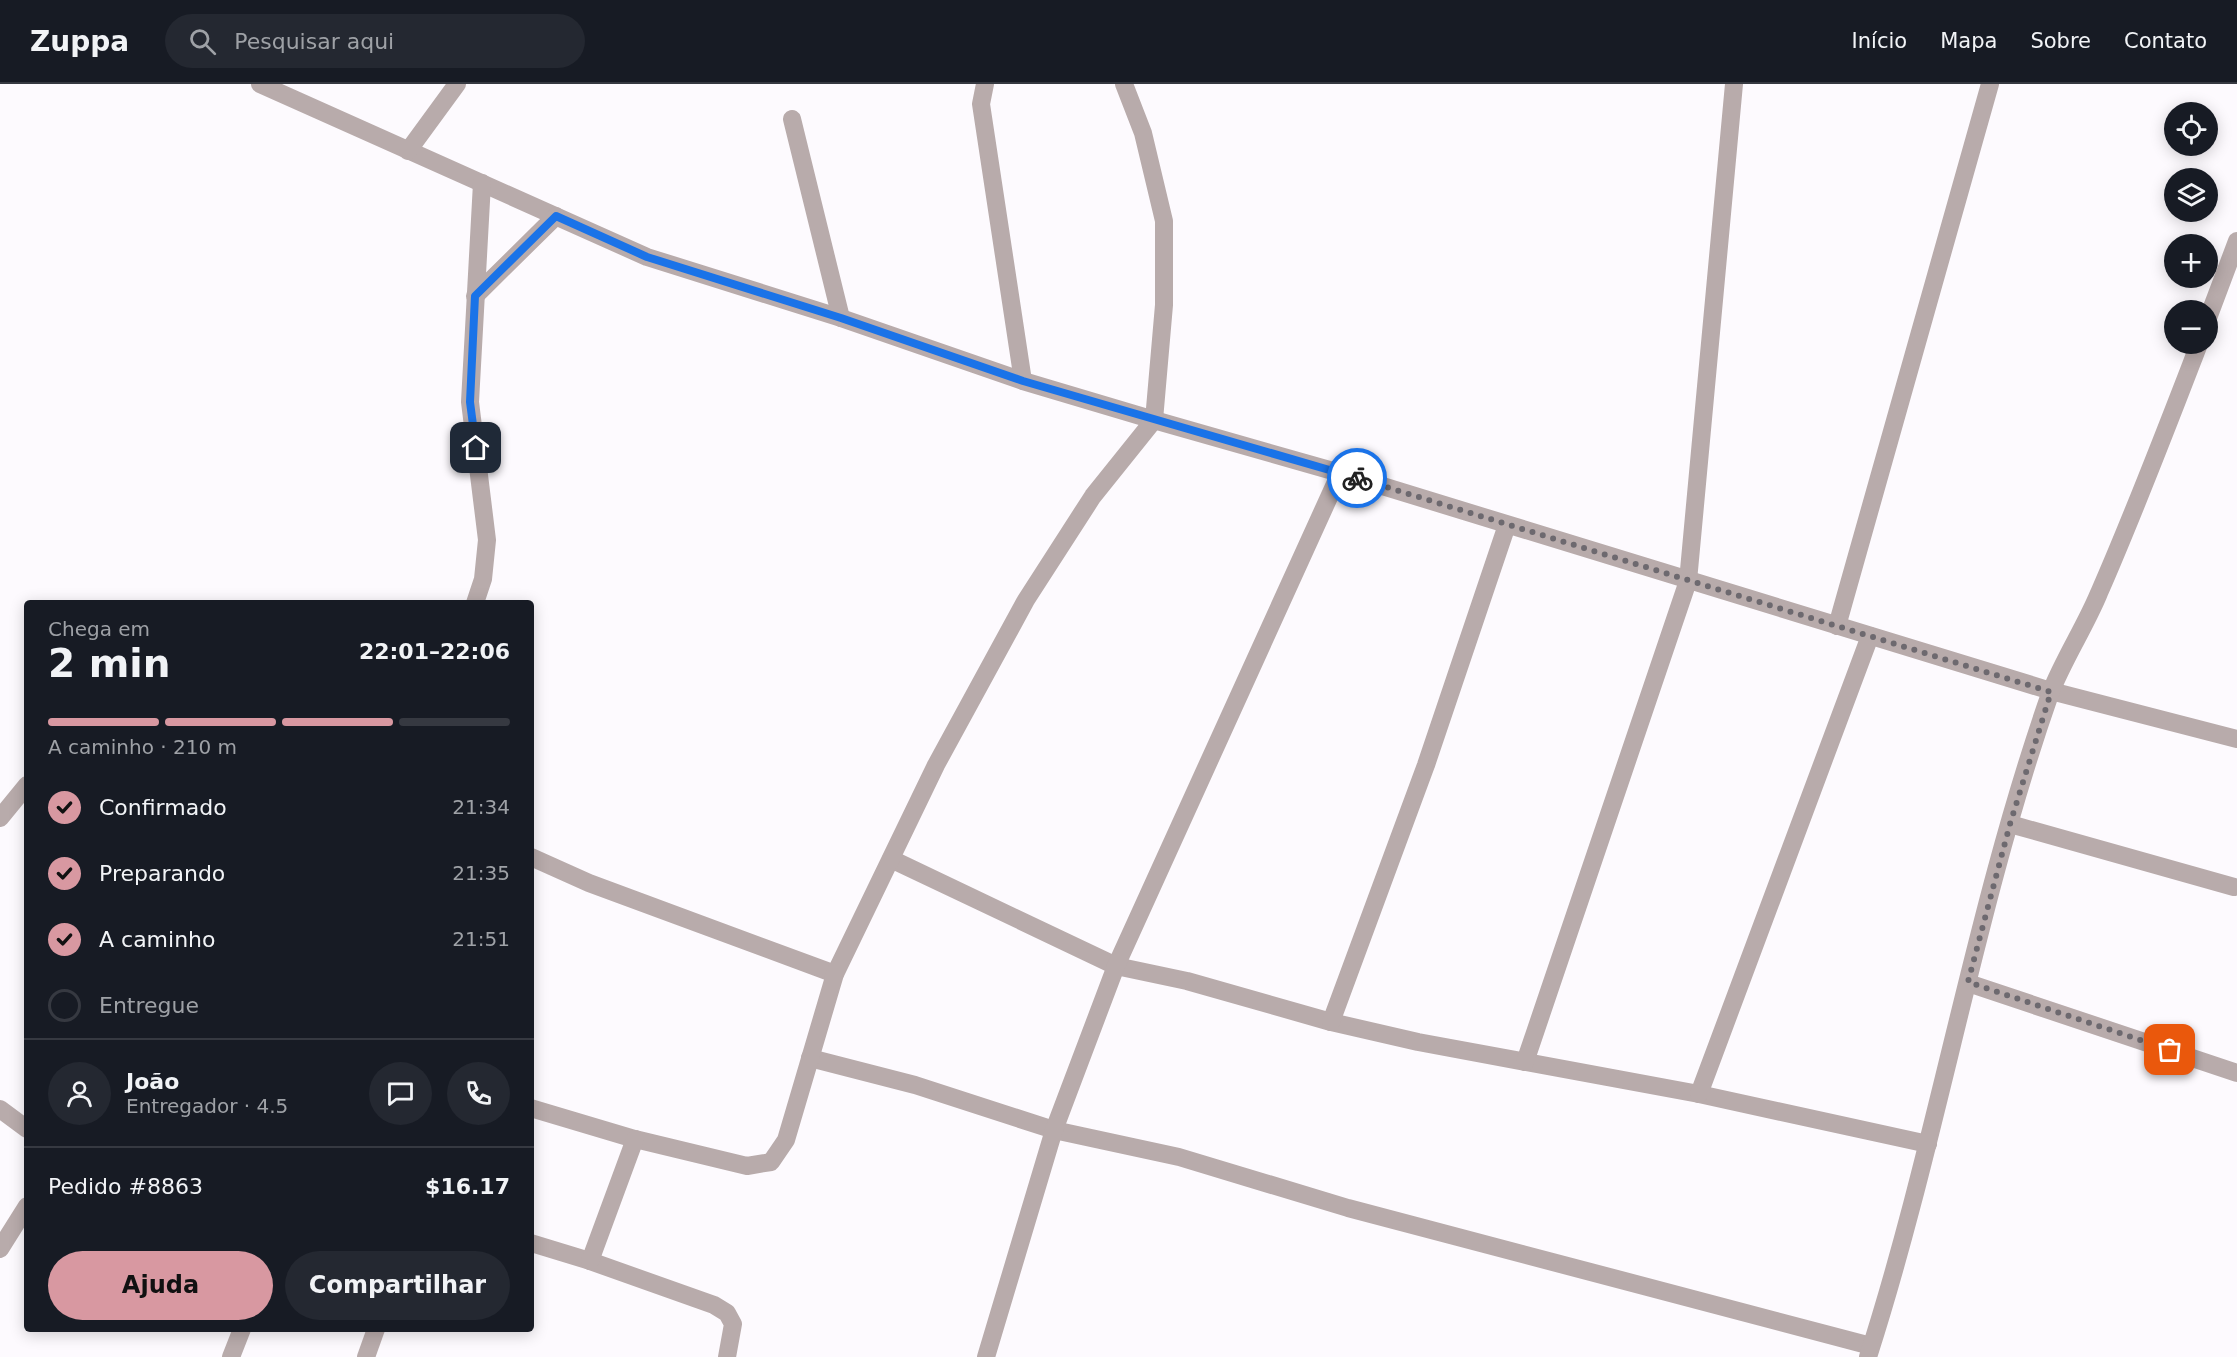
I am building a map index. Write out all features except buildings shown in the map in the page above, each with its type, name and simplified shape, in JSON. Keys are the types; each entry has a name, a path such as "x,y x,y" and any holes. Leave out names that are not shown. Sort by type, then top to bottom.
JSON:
{"street":[{"path":"260,84 647,257 841,318 1023,381 1340,473 2051,692 2237,740"},
{"path":"408,151 457,84"},
{"path":"985,84 981,104 1023,381"},
{"path":"534,1109 635,1139 747,1166 771,1162 786,1140 836,974 936,765 1026,600 1093,496 1154,420 1164,305 1164,221 1143,133 1125,84"},
{"path":"1525,1062 1688,582 1734,84"},
{"path":"1837,626 1990,84"},
{"path":"792,119 841,318"},
{"path":"476,600 483,579 487,540 470,402 482,183"},
{"path":"475,296 556,216"},
{"path":"2215,300 2237,241"},
{"path":"810,1058 915,1085 1054,1130 1179,1157 1348,1208 1869,1352 1928,1144 2010,824 2051,692 2089,616 2136,510 2195,354"},
{"path":"986,1357 1054,1130 1116,966 1340,473"},
{"path":"1331,1022 1426,765 1507,525"},
{"path":"1699,1094 1870,636"},
{"path":"0,818 24,789"},
{"path":"2010,824 2234,887"},
{"path":"534,858 589,883 836,974"},
{"path":"891,859 1116,966 1187,981 1331,1022 1418,1042 1699,1094 1928,1144"},
{"path":"1968,982 2237,1073"},
{"path":"0,1109 24,1127"},
{"path":"590,1261 635,1139"},
{"path":"0,1249 24,1211"},
{"path":"534,1244 590,1261 714,1305 727,1312 733,1324 727,1357"},
{"path":"231,1357 241,1332"},
{"path":"366,1357 375,1332"}],"way so far":[{"path":"1357,478 1688,582 2051,692 2010,824 1968,982 2170,1050"}],"route":[{"path":"476,448 470,402 475,296 556,216 647,257 841,318 1023,381 1357,478"}]}
